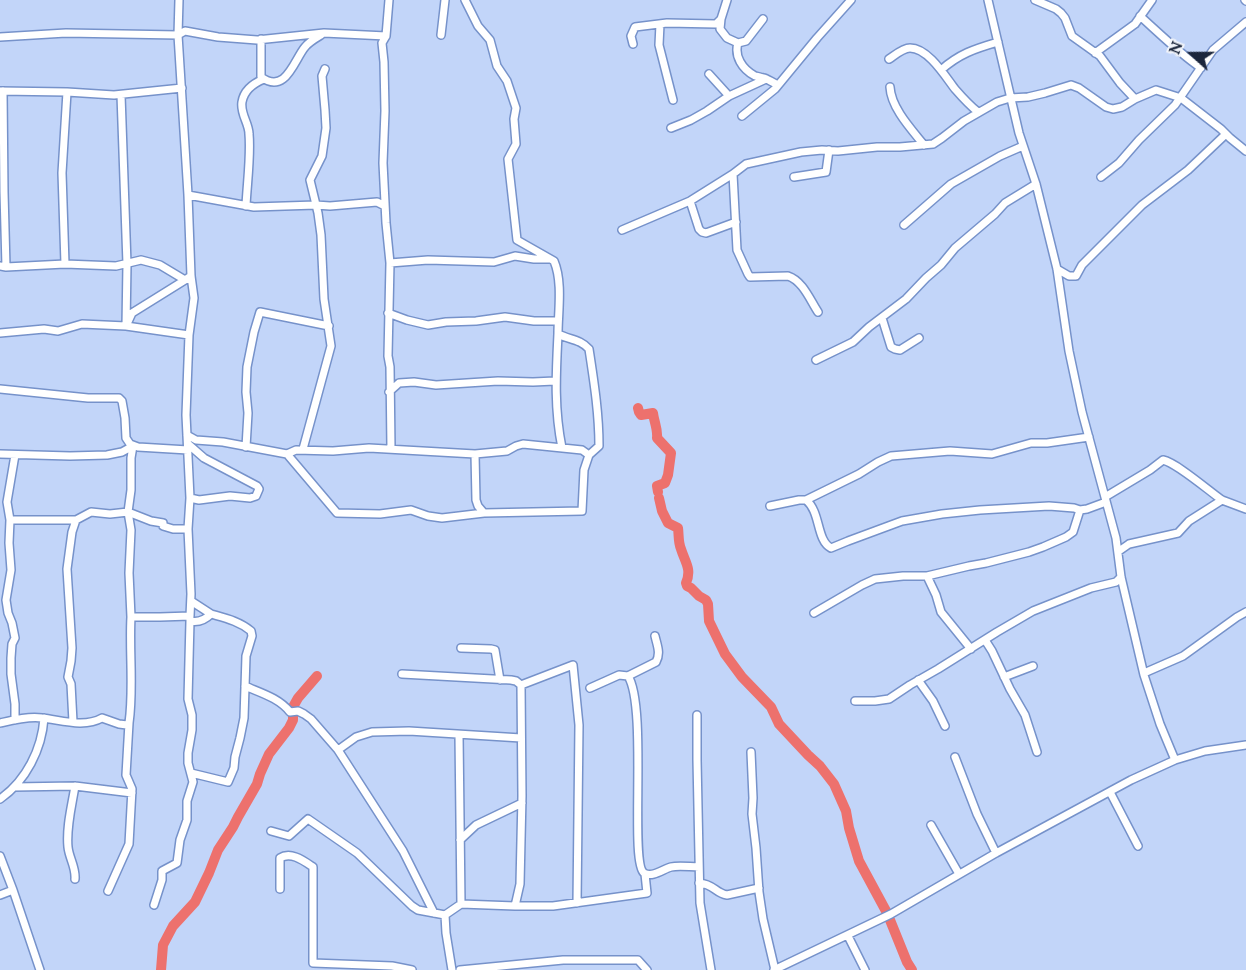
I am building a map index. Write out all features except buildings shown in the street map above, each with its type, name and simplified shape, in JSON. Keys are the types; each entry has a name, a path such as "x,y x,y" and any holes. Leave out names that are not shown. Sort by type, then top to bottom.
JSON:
{"street":[{"path":"154,905 162,880 162,871 177,863 180,840 187,820 187,801 194,782 188,753 192,715 188,699 191,601 186,415 189,335 194,298 188,278 188,195 178,35 179,0"},
{"path":"389,0 386,36 382,43 385,111 382,164 390,263 388,356 391,449"},
{"path":"441,35 445,0"},
{"path":"465,0 478,26 490,40 497,66 507,81 516,108 514,119 516,144 508,159 517,240 554,261 557,270 559,287 555,381 562,448"},
{"path":"727,0 720,29 727,38 738,43 746,41 763,19"},
{"path":"742,116 778,85 851,0"},
{"path":"988,0 1023,146 1036,184 1057,269 1069,351 1116,538 1121,578 1144,673 1160,724 1175,760"},
{"path":"1035,0 1061,13 1072,36 1100,56 1135,99"},
{"path":"1095,53 1135,24 1152,0"},
{"path":"1140,16 1182,55 1201,68"},
{"path":"633,44 631,36 635,27 660,24 710,25 716,24 721,19"},
{"path":"1101,177 1119,163 1181,98 1213,50 1246,22"},
{"path":"660,24 659,45 673,100"},
{"path":"0,37 66,33 178,35 185,31 218,37 261,39 324,33 386,36"},
{"path":"261,39 261,77 267,81 282,80 292,70 306,45 324,33"},
{"path":"941,70 963,53 998,42"},
{"path":"738,43 735,51 744,67 755,76 778,85"},
{"path":"889,59 910,48 923,53 978,112"},
{"path":"303,449 331,346 324,299 318,213 310,180 322,156 326,110 322,76 325,69"},
{"path":"709,74 729,96"},
{"path":"246,206 250,132 242,112 242,103 244,96 254,84 264,79"},
{"path":"671,128 691,120 729,96 766,79"},
{"path":"622,230 690,201 746,164 801,152 933,144 963,121 997,102 1028,97 1071,85 1113,109 1122,107 1156,90 1181,98 1245,149"},
{"path":"890,87 890,94 902,117 924,145"},
{"path":"182,88 121,95 2,91 3,267 64,264 116,266 141,260 160,265 188,278"},
{"path":"64,264 62,173 67,92"},
{"path":"121,95 127,264 126,326"},
{"path":"1057,269 1069,276 1076,276 1082,265 1142,205 1188,170 1226,134"},
{"path":"904,225 951,184 1000,156 1023,146"},
{"path":"794,177 826,172 829,150"},
{"path":"733,174 737,250 750,277 788,276 794,278 818,312"},
{"path":"816,360 853,342 868,327 906,299 955,248 1005,203 1036,184"},
{"path":"0,200 4,192"},
{"path":"377,202 385,193"},
{"path":"188,195 254,207 330,206 377,202 385,206"},
{"path":"690,201 702,232 706,233 736,222"},
{"path":"390,263 428,260 494,262 515,256 550,259"},
{"path":"126,326 132,313 188,278"},
{"path":"246,447 247,367 254,332 261,312 329,326"},
{"path":"388,313 428,326 446,322 505,317 534,321 558,321"},
{"path":"882,318 891,347 895,350 905,348 919,338"},
{"path":"0,333 44,329 58,331 82,324 126,326 189,335"},
{"path":"287,454 337,513 380,514 411,510 442,518 484,513 582,511 584,470 589,454 599,446 598,410 589,349 583,342 558,334"},
{"path":"390,375 399,383"},
{"path":"390,392 399,383 414,382 436,385 498,381 555,381"},
{"path":"0,389 66,396 119,398 124,408 126,438 133,446 188,447 259,489 256,496 250,498 230,496 199,501 190,498"},
{"path":"187,435 196,440 223,442 287,454 303,449 333,451 369,448 475,454 507,451 523,444 582,450 589,454"},
{"path":"770,506 806,500 891,456 950,451 992,454 1031,443 1047,443 1089,436"},
{"path":"0,454 107,455 122,452 133,446"},
{"path":"108,891 129,844 132,793 126,775 131,692 129,573 131,530 128,513 133,446"},
{"path":"475,454 476,500 484,513"},
{"path":"15,455 7,502 11,570 6,600 15,638 11,658 15,720"},
{"path":"806,500 814,510 826,546 831,549 902,521 942,514 1049,506 1087,509 1106,500 1163,460 1189,475 1222,501 1246,508"},
{"path":"1119,551 1129,544 1178,533 1189,521 1222,501"},
{"path":"814,613 875,579 927,576 1029,552 1073,532 1080,510"},
{"path":"0,516 76,520 91,512 128,513 163,523 164,526 173,530 188,529"},
{"path":"73,722 71,684 68,677 72,648 67,569 76,520"},
{"path":"927,576 941,612 970,649"},
{"path":"855,701 889,699 1033,611 1091,588 1116,582 1121,578"},
{"path":"191,601 211,614 236,622 251,631 252,636 246,656 244,718 234,768 228,782 191,773"},
{"path":"1144,673 1183,656 1246,612"},
{"path":"131,616 190,619 196,622 206,619 211,614"},
{"path":"590,688 619,675 627,676 656,662 659,652 655,636"},
{"path":"985,640 1024,715 1036,752"},
{"path":"461,648 495,650 500,680"},
{"path":"521,685 573,665 579,725 577,903"},
{"path":"1004,677 1033,666"},
{"path":"402,674 516,681 521,685"},
{"path":"271,831 289,836 308,819 357,853 412,906 418,910 445,915 461,904 553,906 647,893 645,874 640,865 638,852 639,765 635,697 627,676"},
{"path":"918,680 929,694 945,726"},
{"path":"515,906 519,884 523,769 521,685"},
{"path":"245,686 274,698 311,719 338,750 403,851 434,913"},
{"path":"697,715 700,903 711,970"},
{"path":"0,723 44,718 61,722 85,723 95,722 102,718 124,725 129,723"},
{"path":"0,799 28,770 43,729 44,718"},
{"path":"338,750 356,737 372,732 409,731 521,738"},
{"path":"459,735 461,904"},
{"path":"751,752 752,814 759,888 763,919 778,969 891,914 996,853 1131,780 1175,760 1205,751 1246,745"},
{"path":"955,757 977,814 996,853"},
{"path":"14,787 75,786 132,793"},
{"path":"75,786 68,838 68,849 75,871 75,879"},
{"path":"1110,792 1138,846"},
{"path":"460,840 476,825 522,803"},
{"path":"931,825 959,874"},
{"path":"280,889 280,858 285,855 291,856 313,867 313,963 392,966 412,970"},
{"path":"0,858 40,970"},
{"path":"645,874 658,873 671,867 699,867"},
{"path":"699,883 711,885 722,894 727,895 759,888"},
{"path":"0,896 13,890"},
{"path":"445,915 452,970"},
{"path":"848,936 865,970"},
{"path":"460,970 563,960 638,960 647,970"}],"waterway":[{"path":"638,408 641,415 653,413 657,438 671,453 668,475 665,483 657,486 658,492"},
{"path":"659,498 668,523 678,528 679,544 688,570 687,586 706,600 709,621 725,654 742,677 771,707 779,724 820,766 834,784 846,811 859,861 886,911"},
{"path":"161,970 163,945 173,926 195,902 218,850 257,784 269,754 289,728 293,720 293,707 317,676"},
{"path":"890,920 912,970"}]}
